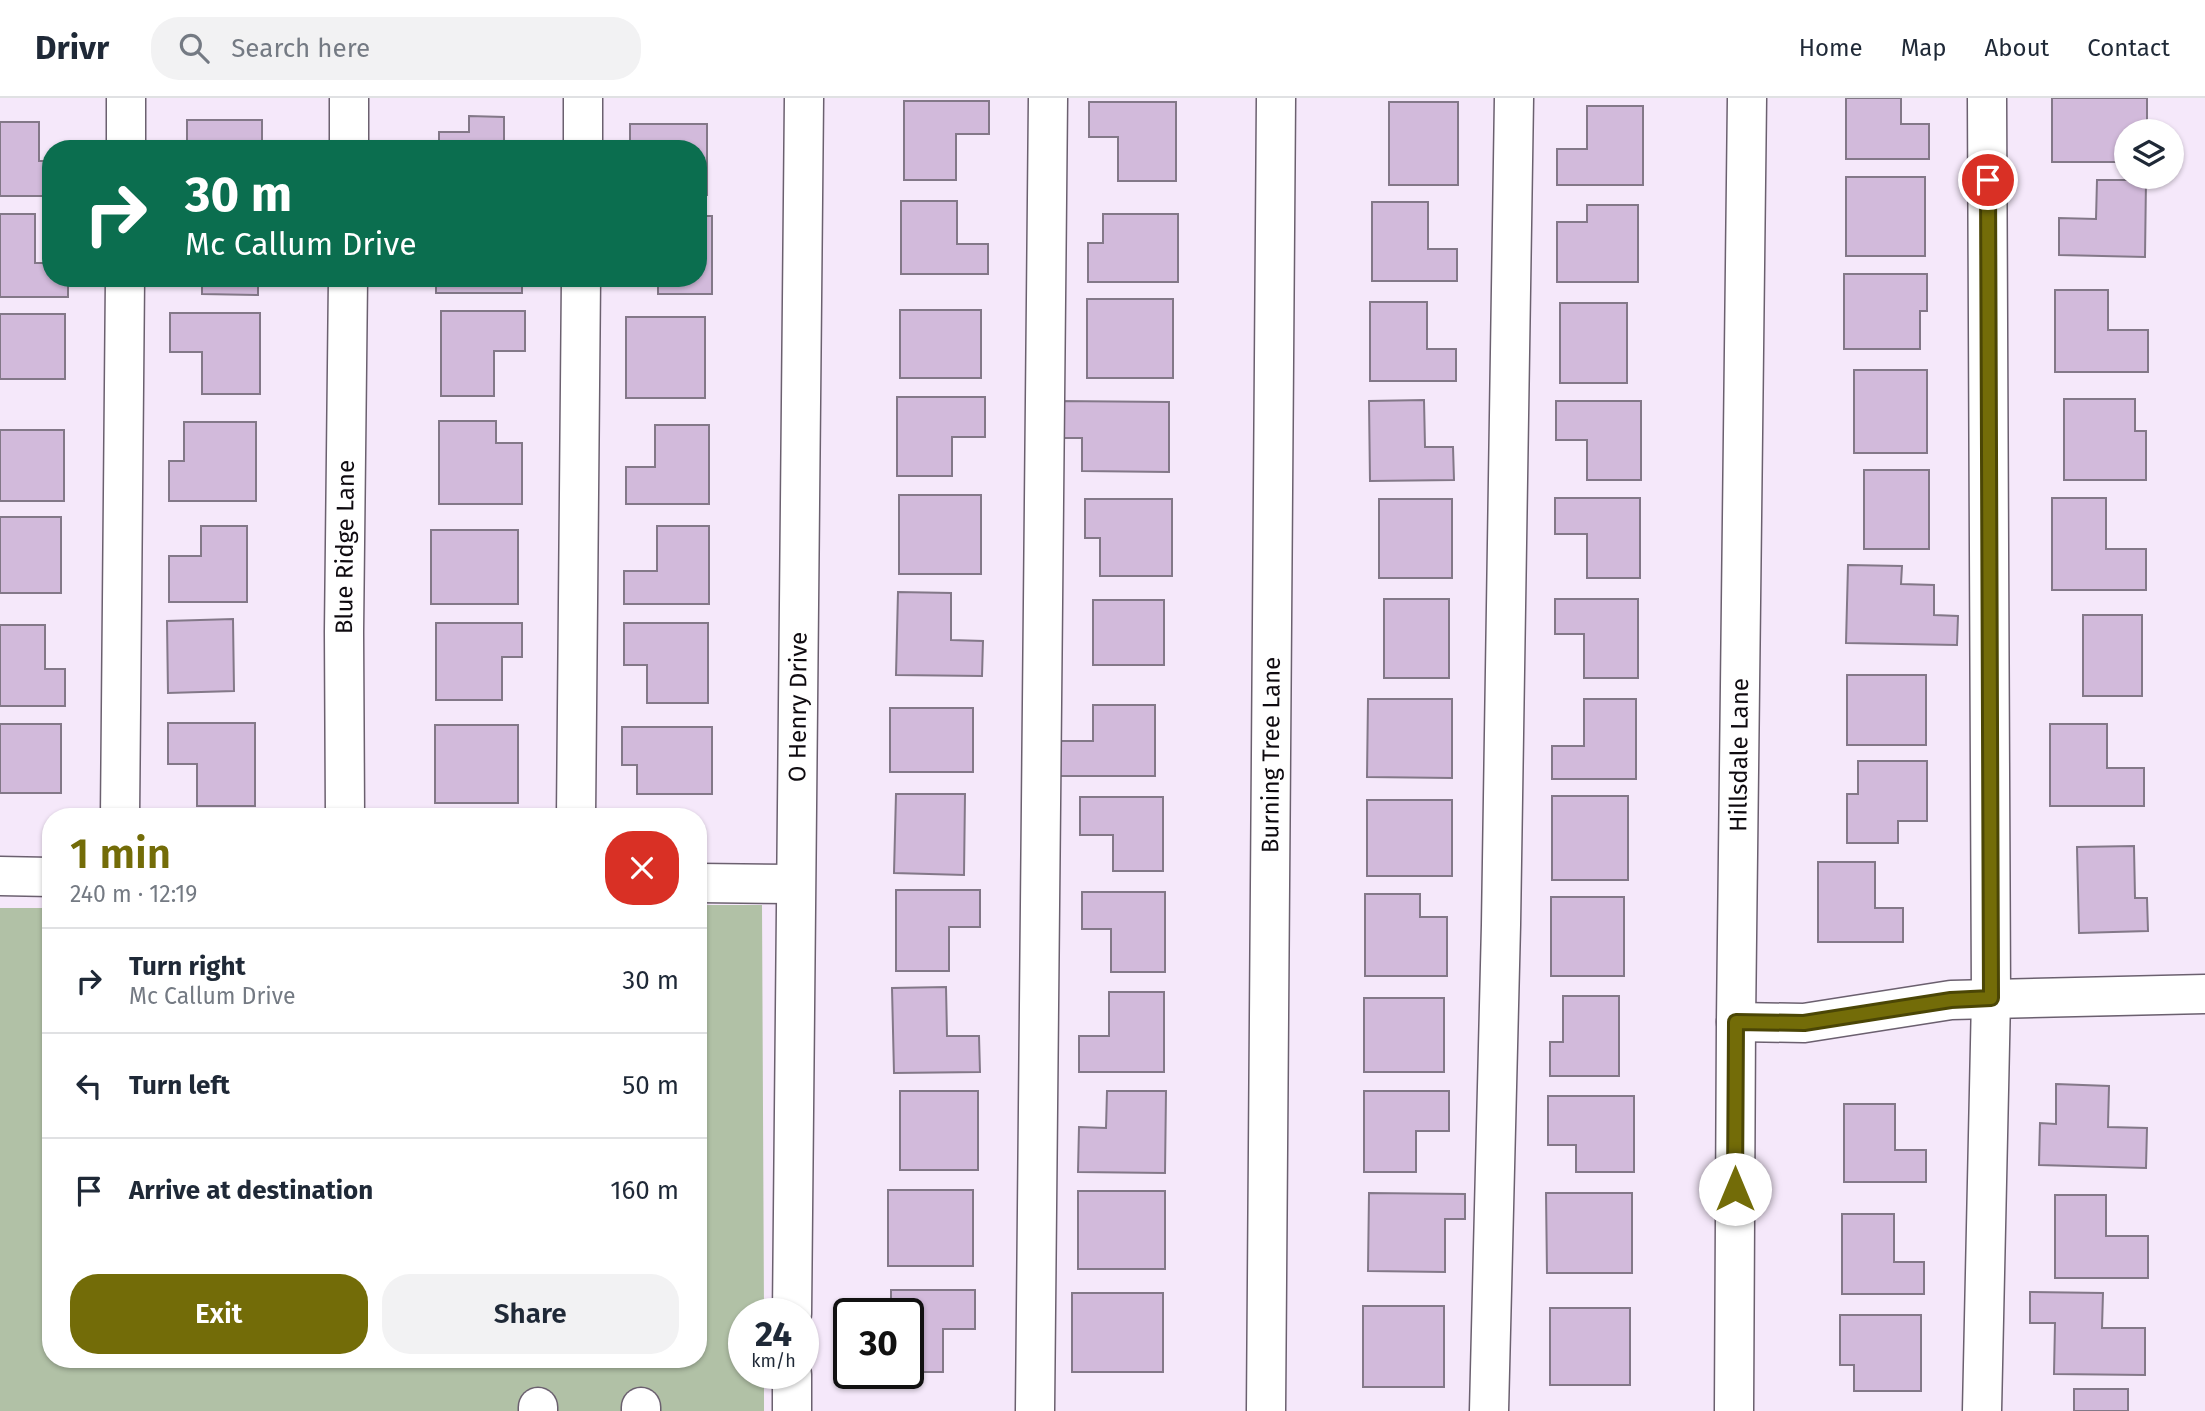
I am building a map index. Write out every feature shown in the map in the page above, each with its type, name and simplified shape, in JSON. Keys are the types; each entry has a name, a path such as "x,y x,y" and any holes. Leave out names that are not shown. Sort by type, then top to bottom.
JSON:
{"street":[{"path":"126,98 126,140"},
{"path":"349,98 349,140"},
{"path":"583,98 583,140"},
{"name":"O Henry Drive","path":"792,1298 804,98"},
{"path":"1035,1411 1048,98"},
{"name":"Burning Tree Lane","path":"1266,1411 1276,98"},
{"path":"1489,1411 1501,925 1514,98"},
{"name":"Hillsdale Lane","path":"1734,1411 1747,98"},
{"path":"1982,1411 1991,998 1987,98"},
{"path":"120,808 125,287"},
{"name":"Blue Ridge Lane","path":"345,808 348,287"},
{"path":"576,808 581,287"},
{"path":"0,876 42,877"},
{"path":"707,883 795,884"},
{"path":"1736,1022 1804,1023 1951,1000 2205,994"},
{"path":"792,1389 792,1411"}],"green space":[{"path":"707,905 762,905 764,1298 728,1298 728,1389 764,1389 764,1411 0,1411 0,908 42,908 42,1368 707,1368"}],"building":[{"path":"1846,98 1901,98 1901,124 1929,124 1929,159 1846,159"},
{"path":"2052,98 2147,98 2147,119 2114,119 2114,162 2052,162"},
{"path":"904,101 989,101 989,134 956,134 956,180 904,180"},
{"path":"1089,102 1176,102 1176,181 1118,181 1118,137 1089,137"},
{"path":"1389,102 1458,102 1458,185 1389,185"},
{"path":"1587,106 1643,106 1643,185 1557,185 1557,149 1587,149"},
{"path":"469,116 504,117 504,140 439,140 439,132 469,132"},
{"path":"187,120 262,120 262,140 187,140"},
{"path":"0,122 39,122 42,196 0,196"},
{"path":"630,124 707,124 707,140 630,140"},
{"path":"1846,177 1925,177 1925,256 1846,256"},
{"path":"2097,180 2114,180 2114,189 2146,189 2145,257 2059,255 2059,218 2096,219"},
{"path":"901,201 957,201 957,244 988,244 988,274 901,274"},
{"path":"1372,202 1428,202 1428,249 1457,249 1457,281 1372,281"},
{"path":"1587,205 1638,205 1638,282 1557,282 1557,222 1587,222"},
{"path":"0,214 35,214 35,263 42,263 42,287 68,287 68,297 0,297"},
{"path":"1103,214 1178,214 1178,282 1088,282 1088,243 1103,243"},
{"path":"707,216 712,216 712,294 658,294 658,287 707,287"},
{"path":"1844,274 1927,274 1927,311 1920,311 1920,349 1844,349"},
{"path":"202,287 258,287 258,295 202,294"},
{"path":"436,287 522,287 522,293 436,293"},
{"path":"2055,290 2108,290 2108,330 2148,330 2148,372 2055,372"},
{"path":"1087,299 1173,299 1173,378 1087,378"},
{"path":"1370,302 1427,302 1427,349 1456,349 1456,381 1370,381"},
{"path":"1560,303 1627,303 1627,383 1560,383"},
{"path":"900,310 981,310 981,378 900,378"},
{"path":"441,311 525,311 525,351 494,351 494,396 441,396"},
{"path":"170,313 260,313 260,394 202,394 202,352 170,352"},
{"path":"0,314 65,314 65,379 0,379"},
{"path":"626,317 705,317 705,398 626,398"},
{"path":"1854,370 1927,370 1927,453 1854,453"},
{"path":"897,397 985,397 985,437 952,437 952,476 897,476"},
{"path":"2064,399 2135,399 2135,431 2146,431 2146,480 2064,480"},
{"path":"1424,400 1425,447 1453,447 1454,480 1370,481 1369,401"},
{"path":"1057,401 1169,402 1169,472 1082,471 1082,438 1057,438"},
{"path":"1556,401 1641,401 1641,480 1587,480 1587,440 1556,440"},
{"path":"439,421 496,421 496,443 522,443 522,504 439,504"},
{"path":"184,422 256,422 256,501 169,501 169,461 184,461"},
{"path":"655,425 709,425 709,504 626,504 626,467 655,467"},
{"path":"0,430 64,430 64,501 0,501"},
{"path":"1864,470 1929,470 1929,549 1864,549"},
{"path":"899,495 981,495 981,574 899,574"},
{"path":"1555,498 1640,498 1640,578 1587,578 1587,534 1555,534"},
{"path":"2052,498 2106,498 2106,549 2146,549 2146,590 2052,590"},
{"path":"1085,499 1172,499 1172,576 1100,576 1100,538 1085,538"},
{"path":"1379,499 1452,499 1452,578 1379,578"},
{"path":"0,517 61,517 61,593 0,593"},
{"path":"201,526 247,526 247,602 169,602 169,556 201,556"},
{"path":"657,526 709,526 709,604 624,604 624,571 657,571"},
{"path":"431,530 518,530 518,604 431,604"},
{"path":"1848,565 1902,566 1901,584 1934,585 1934,615 1958,616 1957,645 1846,643"},
{"path":"898,592 951,593 951,640 983,641 982,676 896,675"},
{"path":"1384,599 1449,599 1449,678 1384,678"},
{"path":"1555,599 1638,599 1638,678 1584,678 1584,634 1555,634"},
{"path":"1093,600 1164,600 1164,665 1093,665"},
{"path":"2083,615 2142,615 2142,696 2083,696"},
{"path":"233,619 234,691 168,693 167,621"},
{"path":"436,623 522,623 522,657 502,657 502,700 436,700"},
{"path":"624,623 708,623 708,703 647,703 647,665 624,665"},
{"path":"0,625 45,625 45,669 65,669 65,706 0,706"},
{"path":"1847,675 1926,675 1926,745 1847,745"},
{"path":"1368,699 1452,699 1452,778 1367,777"},
{"path":"1584,699 1636,699 1636,779 1552,779 1552,746 1584,746"},
{"path":"1093,705 1155,705 1155,776 1057,776 1057,741 1093,741"},
{"path":"890,708 973,708 973,772 890,772"},
{"path":"168,723 255,723 255,806 197,806 197,764 168,764"},
{"path":"0,724 61,724 61,793 0,793"},
{"path":"2050,724 2107,724 2107,768 2144,768 2144,806 2050,806"},
{"path":"435,725 518,725 518,803 435,803"},
{"path":"622,727 712,727 712,794 637,794 637,765 622,765"},
{"path":"1858,761 1927,761 1927,821 1898,821 1898,843 1847,843 1847,794 1858,794"},
{"path":"896,794 965,794 964,875 894,873"},
{"path":"1552,796 1628,796 1628,880 1552,880"},
{"path":"1080,797 1163,797 1163,871 1113,871 1113,835 1080,835"},
{"path":"1367,800 1452,800 1452,876 1367,876"},
{"path":"2134,846 2135,898 2147,898 2148,931 2079,933 2077,847"},
{"path":"1818,862 1875,862 1875,908 1903,908 1903,942 1818,942"},
{"path":"896,890 980,890 980,927 949,927 949,971 896,971"},
{"path":"1082,892 1165,892 1165,972 1111,972 1111,929 1082,929"},
{"path":"1365,894 1420,894 1420,917 1447,917 1447,976 1365,976"},
{"path":"1551,897 1624,897 1624,976 1551,976"},
{"path":"946,987 947,1036 979,1036 980,1072 894,1073 892,988"},
{"path":"1109,992 1164,992 1164,1072 1079,1072 1079,1036 1109,1036"},
{"path":"1563,996 1619,996 1619,1076 1550,1076 1550,1042 1563,1042"},
{"path":"1364,998 1444,998 1444,1072 1364,1072"},
{"path":"2056,1084 2109,1086 2108,1127 2147,1128 2146,1168 2039,1165 2040,1123 2056,1124"},
{"path":"900,1091 978,1091 978,1170 900,1170"},
{"path":"1107,1091 1166,1091 1165,1173 1078,1172 1079,1127 1106,1128"},
{"path":"1364,1091 1449,1091 1449,1131 1416,1131 1416,1172 1364,1172"},
{"path":"1548,1096 1634,1096 1634,1172 1576,1172 1576,1145 1548,1145"},
{"path":"1844,1104 1895,1104 1895,1150 1926,1150 1926,1182 1844,1182"},
{"path":"888,1190 973,1190 973,1266 888,1266"},
{"path":"1078,1191 1165,1191 1165,1269 1078,1269"},
{"path":"1369,1193 1465,1194 1465,1219 1445,1219 1445,1272 1368,1271"},
{"path":"1546,1193 1632,1193 1632,1273 1547,1273"},
{"path":"2055,1195 2106,1195 2106,1236 2148,1236 2148,1278 2055,1278"},
{"path":"1842,1214 1894,1214 1894,1262 1924,1262 1924,1294 1842,1294"},
{"path":"891,1290 975,1290 975,1329 943,1329 943,1372 924,1372 924,1298 891,1298"},
{"path":"2030,1292 2103,1293 2102,1328 2145,1328 2145,1375 2054,1374 2055,1323 2030,1323"},
{"path":"1072,1293 1163,1293 1163,1372 1072,1372"},
{"path":"1363,1306 1444,1306 1444,1387 1363,1387"},
{"path":"1550,1308 1630,1308 1630,1385 1550,1385"},
{"path":"1840,1315 1921,1315 1921,1391 1854,1391 1854,1365 1840,1365"},
{"path":"2074,1389 2128,1389 2128,1411 2074,1411"}],"route":[{"path":"1735,1189 1736,1022 1804,1023 1951,1000 1991,998 1988,180"}]}
